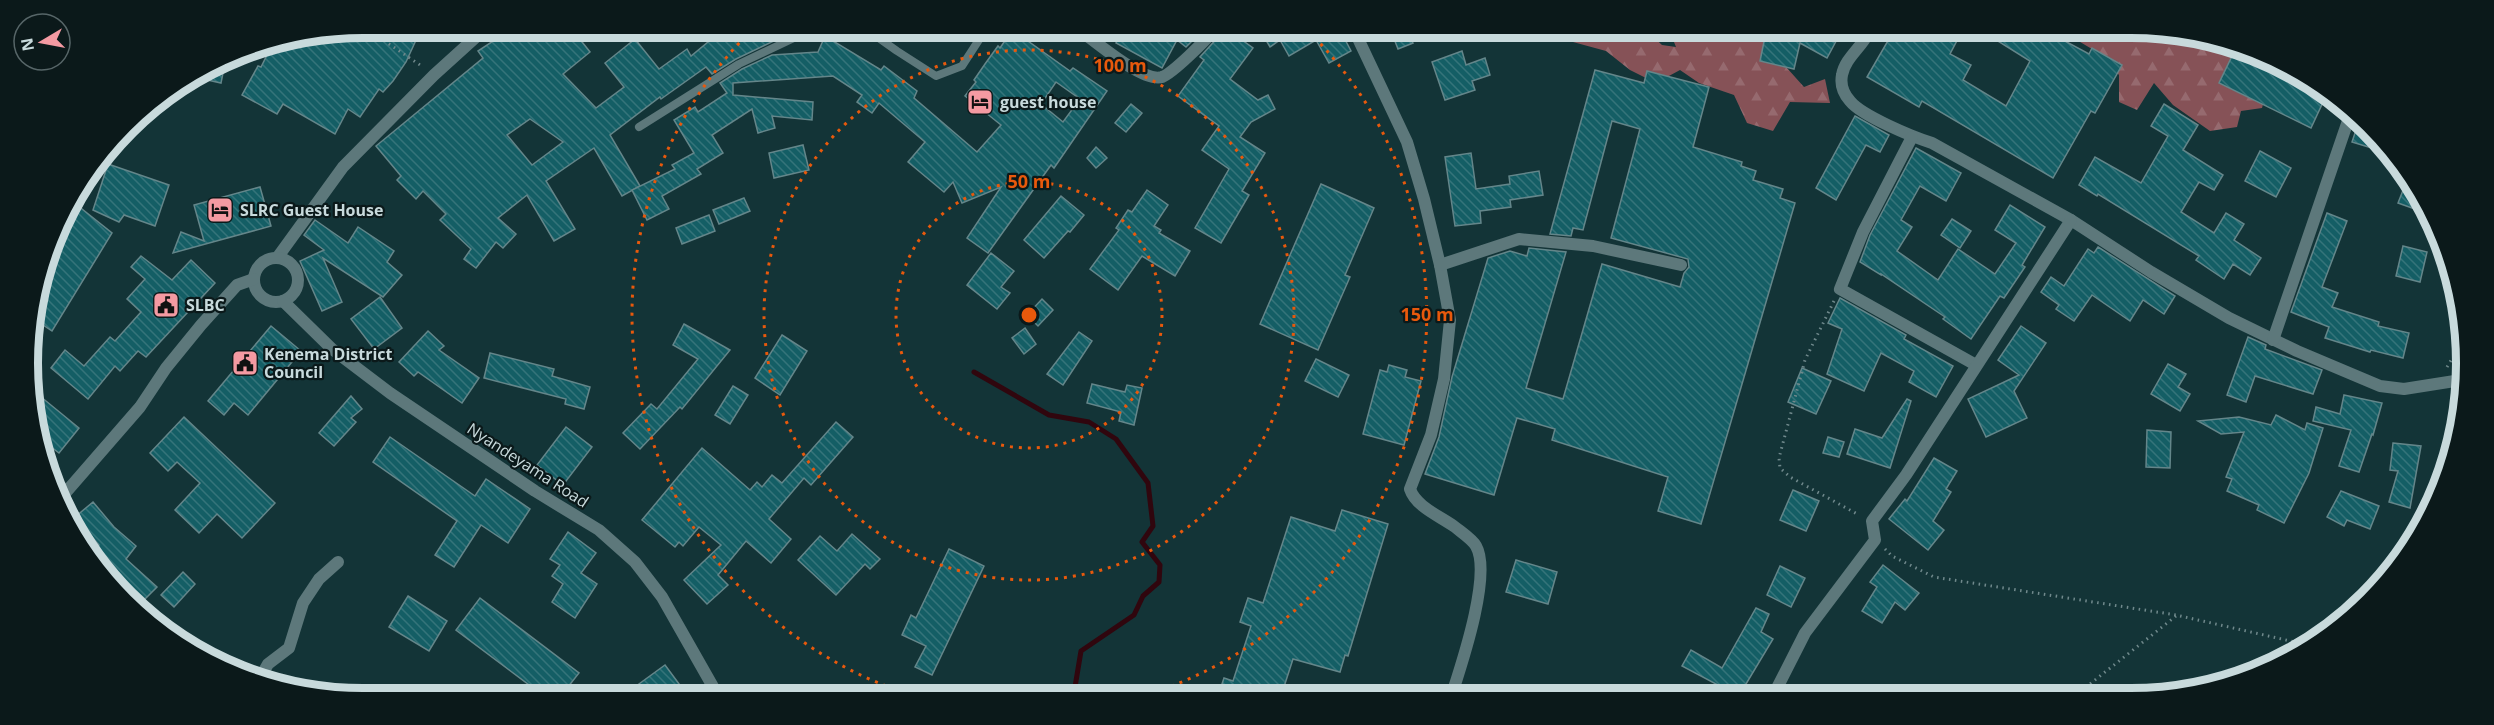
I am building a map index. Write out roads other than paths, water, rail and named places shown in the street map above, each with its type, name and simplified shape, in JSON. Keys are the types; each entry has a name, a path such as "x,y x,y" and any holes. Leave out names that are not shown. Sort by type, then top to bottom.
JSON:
{"street":[{"path":"277,258 343,167 434,75 475,38"},
{"path":"1090,38 1140,73 1153,78 1167,75 1206,38"},
{"path":"1358,38 1407,142 1440,264 1450,320 1444,379 1431,435 1410,489 1417,502 1476,546 1482,573 1466,652 1454,688"},
{"path":"1865,38 1846,63 1842,76 1842,90 1851,103 1912,137 1932,143 2072,220 2190,295 2273,340 2380,386 2404,389 2456,382"},
{"path":"2273,340 2348,120"},
{"path":"1912,137 1863,231 1839,289 1976,365"},
{"path":"1777,688 1805,633 1875,540 1872,521 1906,475 2072,220"},
{"path":"1440,264 1519,239 1593,246 1681,265"},
{"path":"65,494 140,406 166,368 201,325 237,285 254,279 261,264 277,258 285,260 296,273 295,290 283,301 266,300 260,295 254,279"},
{"name":"Nyandeyama Road","path":"283,301 332,349 390,393 535,491 599,530 635,562 662,597 714,688"},
{"path":"264,672 268,664 290,648 303,603 319,579 338,562"}],"lane":[{"path":"639,127 739,64 792,38"},
{"path":"879,38 936,76 962,66 980,38"}],"waterway":[{"path":"974,372 1049,415 1089,422 1116,439 1148,483 1153,526 1142,542 1160,565 1159,582 1143,596 1134,615 1081,651 1075,688"}],"place":[{"name":"guest house","path":"980,102"},
{"name":"SLRC Guest House","path":"220,210"},
{"name":"SLBC","path":"166,305"},
{"name":"Kenema District Council","path":"245,363"}]}
